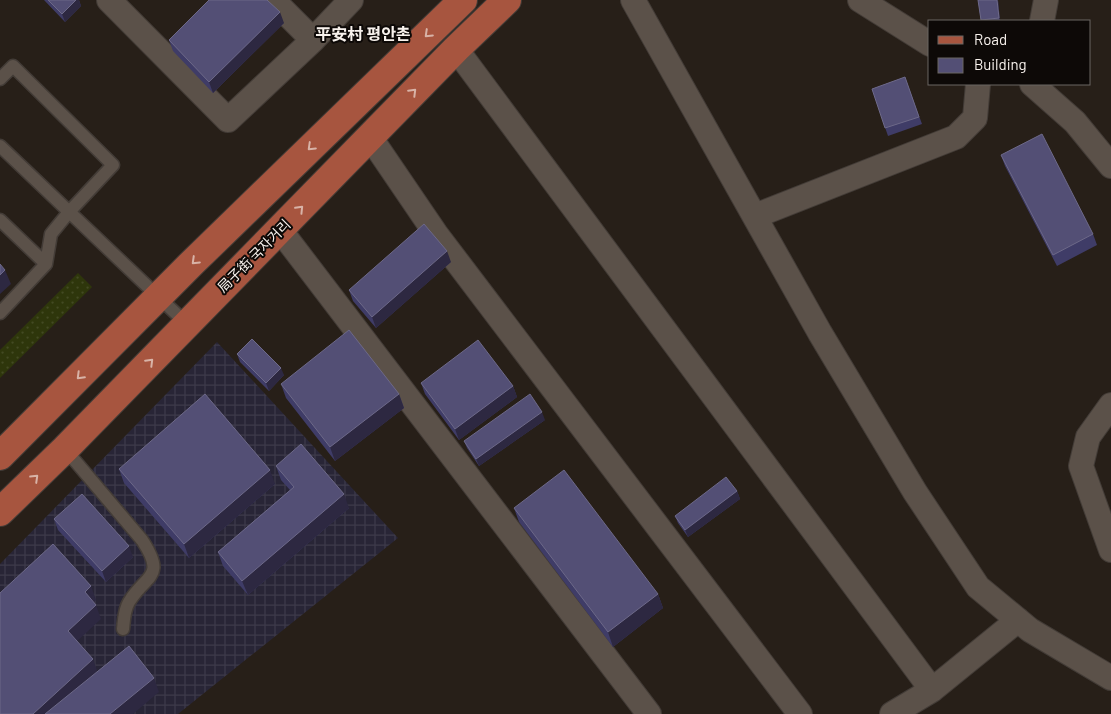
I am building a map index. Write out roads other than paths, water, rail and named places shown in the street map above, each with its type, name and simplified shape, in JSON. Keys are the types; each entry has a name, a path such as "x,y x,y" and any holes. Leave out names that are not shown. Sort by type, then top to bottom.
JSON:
{"main road":[{"path":"0,456 158,297 463,0"},
{"name":"局子街 국자거리","path":"0,512 280,230 456,49 507,0"}],"street":[{"path":"109,0 228,120 313,40 351,0"},
{"path":"273,0 313,40"},
{"path":"633,0 820,333 915,492 978,587 1030,630 1111,678"},
{"path":"860,0 928,43"},
{"path":"1042,20 1046,0"},
{"path":"456,49 932,690"},
{"path":"755,216 956,137 974,118 978,85"},
{"path":"1033,85 1075,122 1111,166"},
{"path":"370,137 436,234 800,714"},
{"path":"280,230 649,714"},
{"path":"1111,405 1088,437 1081,466 1111,550"},
{"path":"892,714 932,690 1018,620"}],"lane":[{"path":"0,79 13,66 113,165 51,234 46,264 0,313"},
{"path":"0,146 187,324"},
{"path":"0,220 46,264"},
{"path":"65,448 142,540 149,550 153,562 152,576 129,601 123,629"}],"district":[{"name":"平安村 평안촌","path":"363,34"}]}
